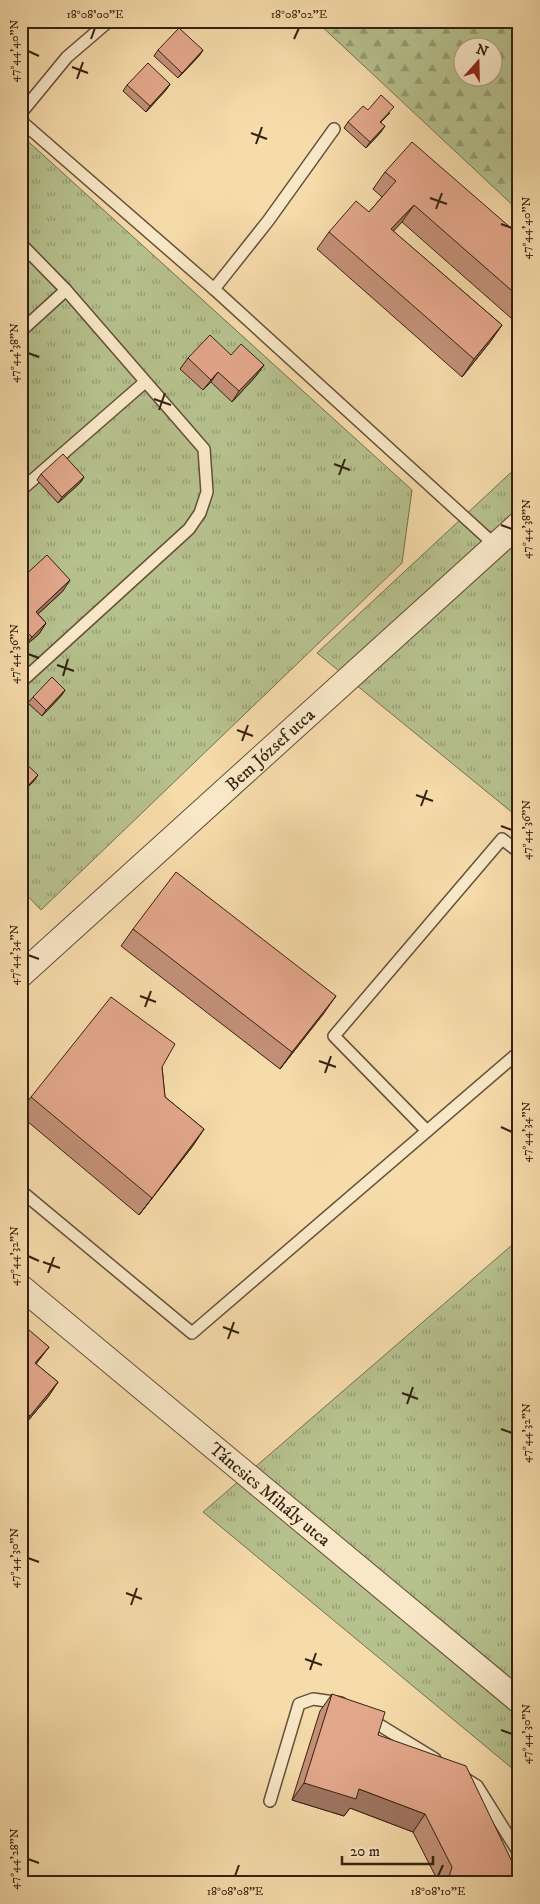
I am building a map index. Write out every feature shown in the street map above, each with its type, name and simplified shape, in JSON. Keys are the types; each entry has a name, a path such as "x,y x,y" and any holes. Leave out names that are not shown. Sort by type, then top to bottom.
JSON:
{"street":[{"name":"Bem József utca","path":"21,975 519,524"},
{"name":"Táncsics Mihály utca","path":"21,1287 519,1702"}],"lane":[{"path":"21,113 67,57 110,21"},
{"path":"21,121 214,289 496,544"},
{"path":"214,289 268,222 334,130"},
{"path":"21,244 66,290 204,449 207,492 200,514 189,529 21,682"},
{"path":"21,331 66,290"},
{"path":"21,490 145,382"},
{"path":"427,1131 334,1036 502,839 519,852"},
{"path":"21,1191 192,1332 519,1052"},
{"path":"270,1801 298,1704 313,1699 338,1701 477,1786 519,1853"}],"green space":[{"path":"316,21 519,21 519,211"},
{"path":"21,135 412,490 402,563 41,910 21,889"},
{"path":"519,465 519,818 317,653"},
{"path":"519,1239 519,1774 203,1512"}],"building":[{"path":"179,28 203,50 182,73 158,50"},
{"path":"148,63 170,84 150,106 127,85"},
{"path":"381,95 394,107 380,122 385,126 370,142 348,122 363,106 368,110"},
{"path":"412,142 519,235 519,297 414,205 391,229 502,325 474,359 329,232 356,201 369,212 396,181 385,172"},
{"path":"210,335 231,355 241,344 264,365 239,391 218,372 211,380 188,358"},
{"path":"63,454 84,477 62,497 41,474"},
{"path":"47,555 70,580 36,612 46,623 32,637 25,630 21,634 21,578"},
{"path":"52,677 65,690 46,710 33,697"},
{"path":"21,759 38,775 23,791 21,789"},
{"path":"176,872 336,996 292,1052 133,929"},
{"path":"111,997 175,1044 162,1067 165,1097 204,1129 152,1198 31,1097"},
{"path":"22,1324 49,1347 35,1363 58,1382 30,1416 21,1408"},
{"path":"332,1694 385,1712 378,1735 466,1766 516,1870 512,1883 447,1883 452,1867 425,1814 359,1789 356,1799 304,1783"}]}
